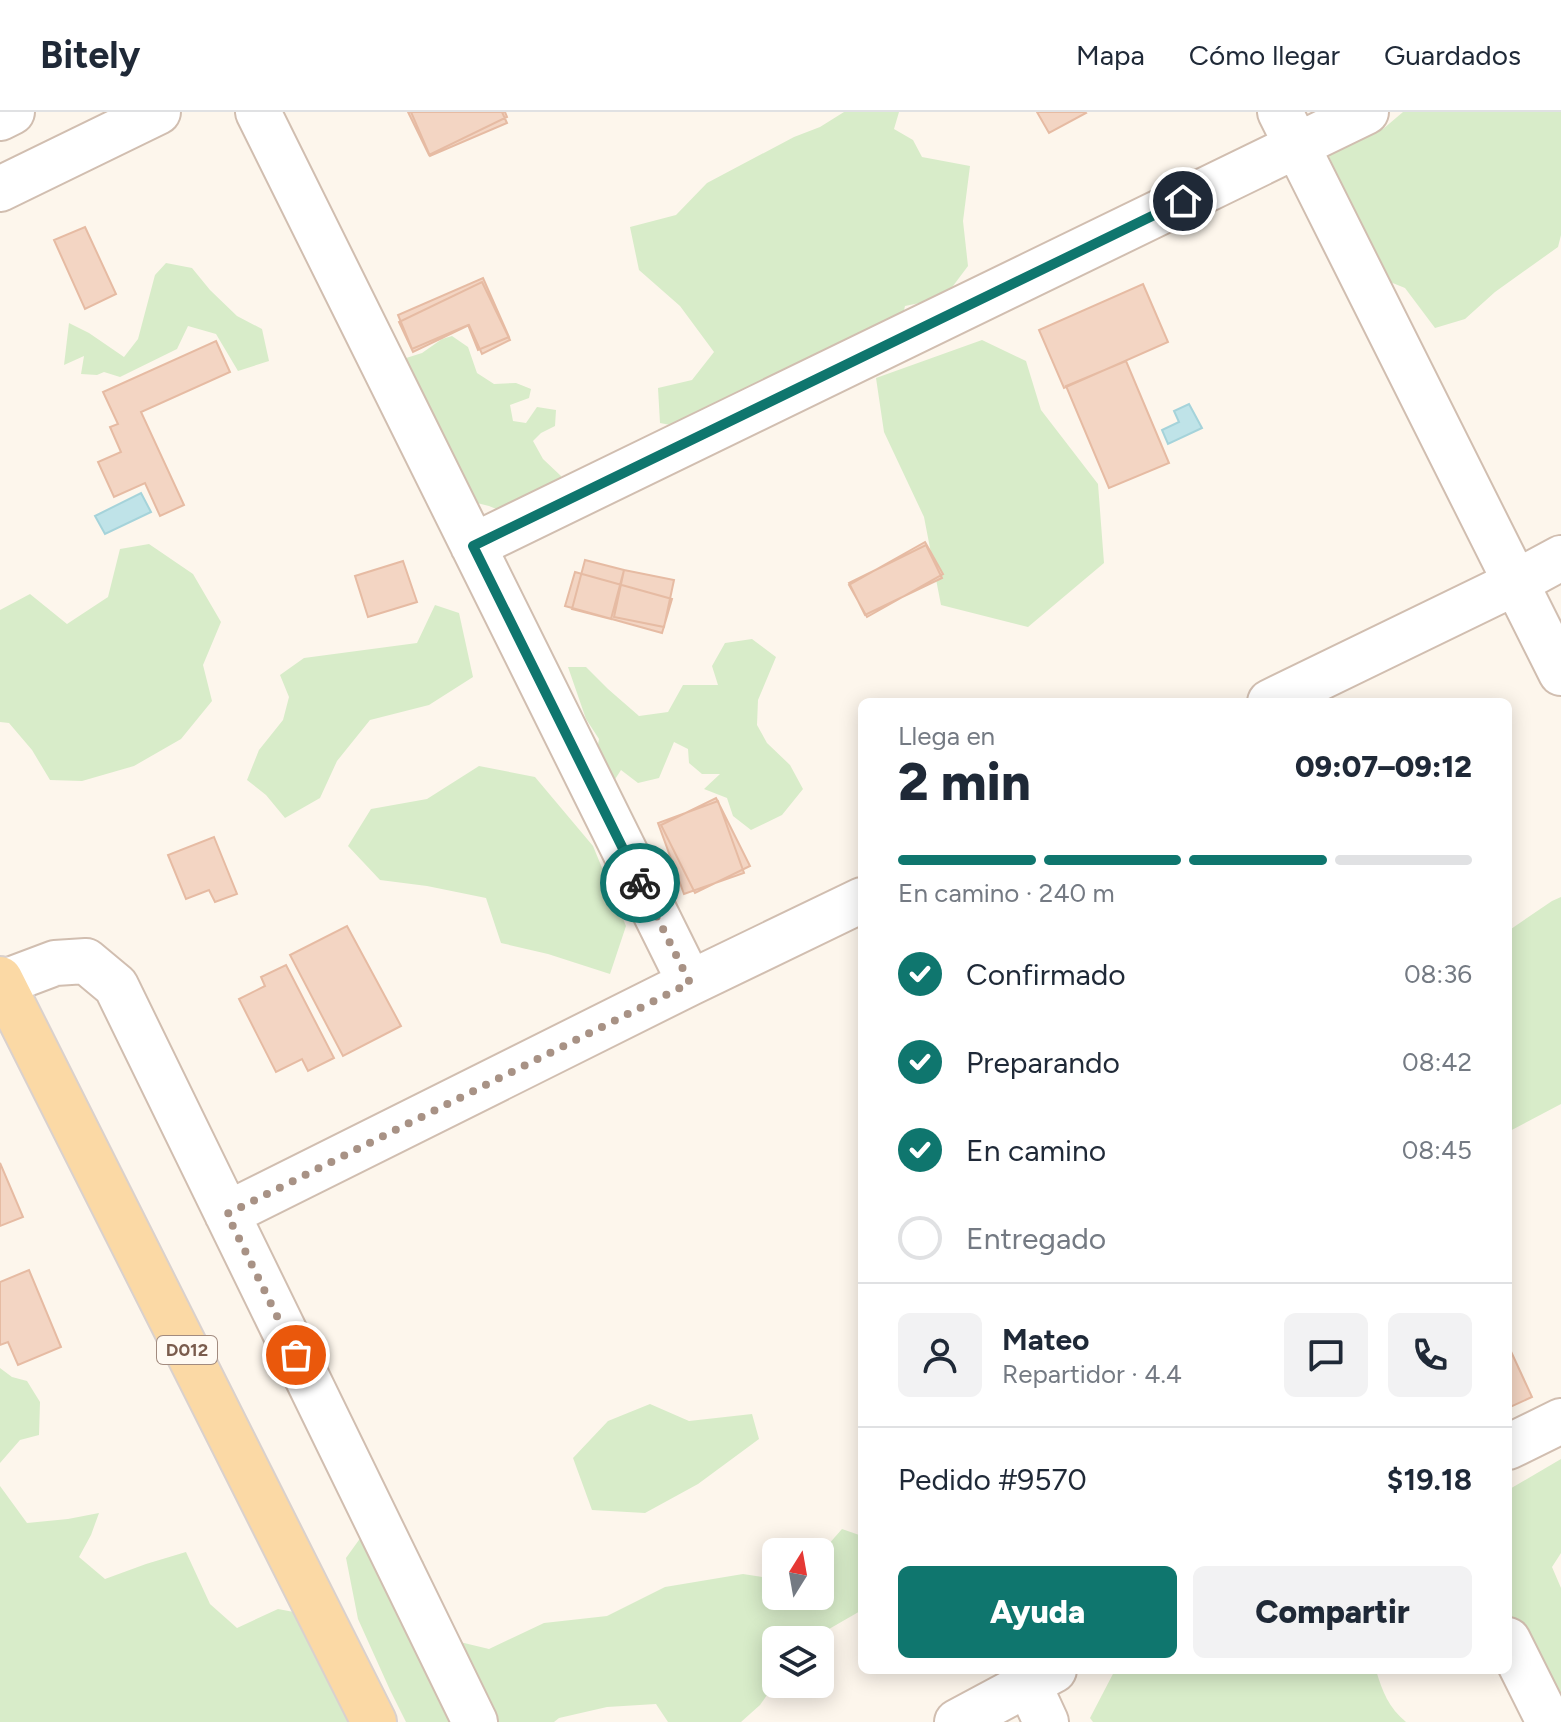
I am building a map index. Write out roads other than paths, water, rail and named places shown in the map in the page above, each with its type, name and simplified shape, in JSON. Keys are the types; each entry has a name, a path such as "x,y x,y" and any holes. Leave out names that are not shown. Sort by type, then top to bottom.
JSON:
{"main road":[{"name":"D012","path":"1,981 374,1722"}],"street":[{"path":"0,118 12,112"},
{"path":"0,189 158,112"},
{"path":"258,112 690,983"},
{"path":"473,546 1289,129 1366,112"},
{"path":"1289,129 1561,673"},
{"path":"1278,698 1561,558"},
{"path":"227,1214 858,902"},
{"path":"1,981 55,963 86,961 116,986 475,1722"},
{"path":"1512,1445 1561,1421"},
{"path":"1512,1648 1549,1722"},
{"path":"957,1722 1041,1677 1046,1722"}],"water":[{"path":"1189,404 1202,428 1168,444 1162,430 1179,422 1174,411"},
{"path":"141,493 151,512 105,534 95,516"}]}
